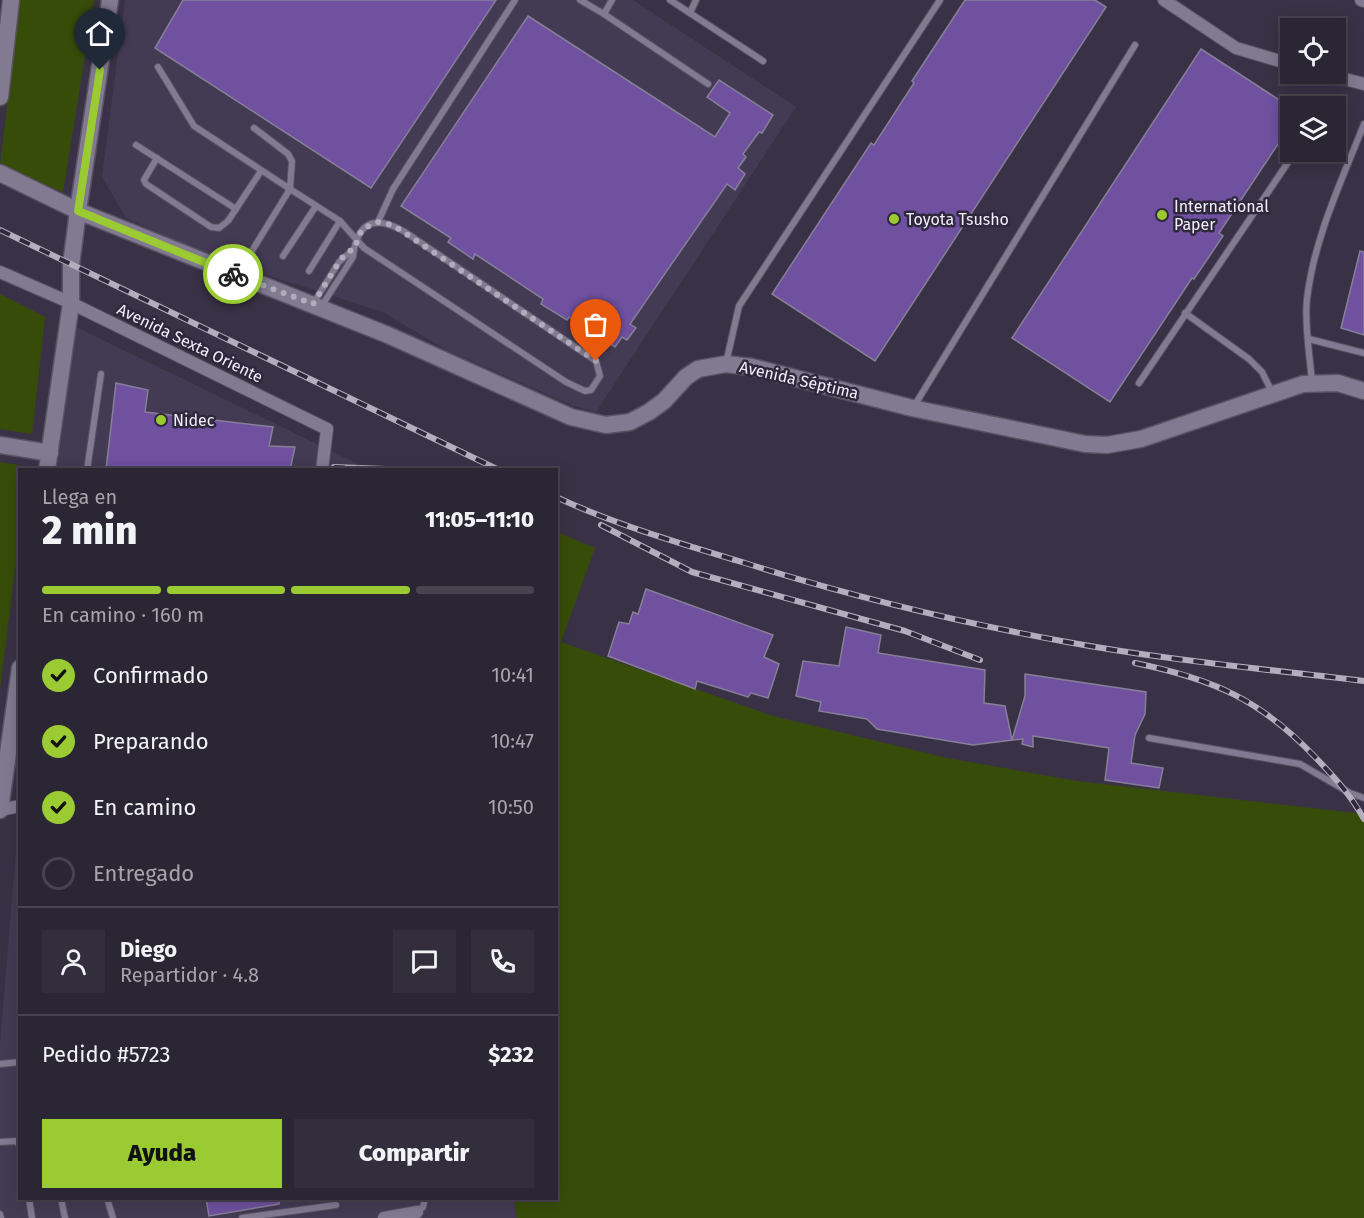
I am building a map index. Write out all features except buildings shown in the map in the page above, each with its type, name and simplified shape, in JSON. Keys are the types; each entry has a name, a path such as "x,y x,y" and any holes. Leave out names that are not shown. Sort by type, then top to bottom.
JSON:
{"street":[{"path":"0,97 11,0"},
{"path":"0,445 48,461 71,303 71,265 78,211 110,0"},
{"path":"1170,2 1236,48 1280,61"},
{"path":"1346,77 1363,80"},
{"name":"Avenida Séptima","path":"0,173 78,211 388,334 571,417 606,425 630,422 649,412 664,401 686,377 698,369 726,364 752,368 912,408 1059,440 1107,445 1141,439 1312,382 1338,383 1364,391"},
{"name":"Avenida Sexta Oriente","path":"0,272 71,303 327,429 322,468"},
{"path":"18,682 0,810 18,806"},
{"path":"384,1218 417,1212"}],"lane":[{"path":"378,222 393,189 515,0"},
{"path":"580,0 708,84"},
{"path":"604,14 612,0"},
{"path":"670,0 764,61"},
{"path":"690,13 696,0"},
{"path":"726,364 739,306 940,0"},
{"path":"912,408 1136,45"},
{"path":"158,67 194,126 340,221 356,240 364,248 566,382 585,391 591,390 600,376 596,361 393,225 378,222 362,229 356,240 353,257 317,306"},
{"path":"1312,382 1306,302 1311,276 1330,211 1364,124"},
{"path":"237,275 290,189 292,161 288,154 254,128"},
{"path":"136,145 236,209"},
{"path":"157,158 144,180 146,184 211,226 223,226 261,171"},
{"path":"1139,383 1288,162"},
{"path":"284,256 316,206"},
{"path":"309,271 340,221"},
{"path":"1185,313 1249,359 1262,372 1273,394"},
{"path":"1309,339 1364,353"},
{"path":"87,468 100,374"},
{"path":"1149,738 1300,764 1350,793 1364,798"},
{"path":"0,1064 18,1062"},
{"path":"0,1142 16,1141 18,1144"},
{"path":"29,1200 32,1218"},
{"path":"61,1200 64,1218"},
{"path":"108,1200 113,1218"},
{"path":"417,1212 423,1208 425,1200"},
{"path":"242,1218 336,1205"}],"shaded area":[{"path":"125,0 633,0 796,107 596,412 574,406 446,350 383,312 213,258 126,218 102,177"},
{"path":"76,327 366,468 57,468"},
{"path":"18,826 18,1200 514,1200 517,1218 0,1218 0,1044"}],"green space":[{"path":"20,0 94,0 63,192 0,165"},
{"path":"0,294 45,317 32,434 0,429"},
{"path":"0,462 29,467 18,468 18,546 0,689"},
{"path":"558,532 595,548 561,642 773,716 947,758 1077,781 1364,814 1364,1218 517,1218 514,1200 558,1200"}],"railway":[{"path":"0,230 495,468"},
{"path":"334,467 360,468"},
{"path":"558,498 626,525 697,549 864,597 945,617 1104,648 1364,681"},
{"path":"601,525 692,572 905,631 980,660"},
{"path":"1135,663 1188,676 1234,694 1255,706 1316,758 1348,794 1364,819"}],"way so far":[{"path":"233,274 313,304 339,262 346,253 354,249 362,229 378,222 393,225 596,361"}],"place":[{"name":"International Paper","path":"1162,215"},
{"name":"Toyota Tsusho","path":"894,219"},
{"name":"Nidec","path":"161,420"}],"route":[{"path":"100,70 78,211 233,274"}]}
